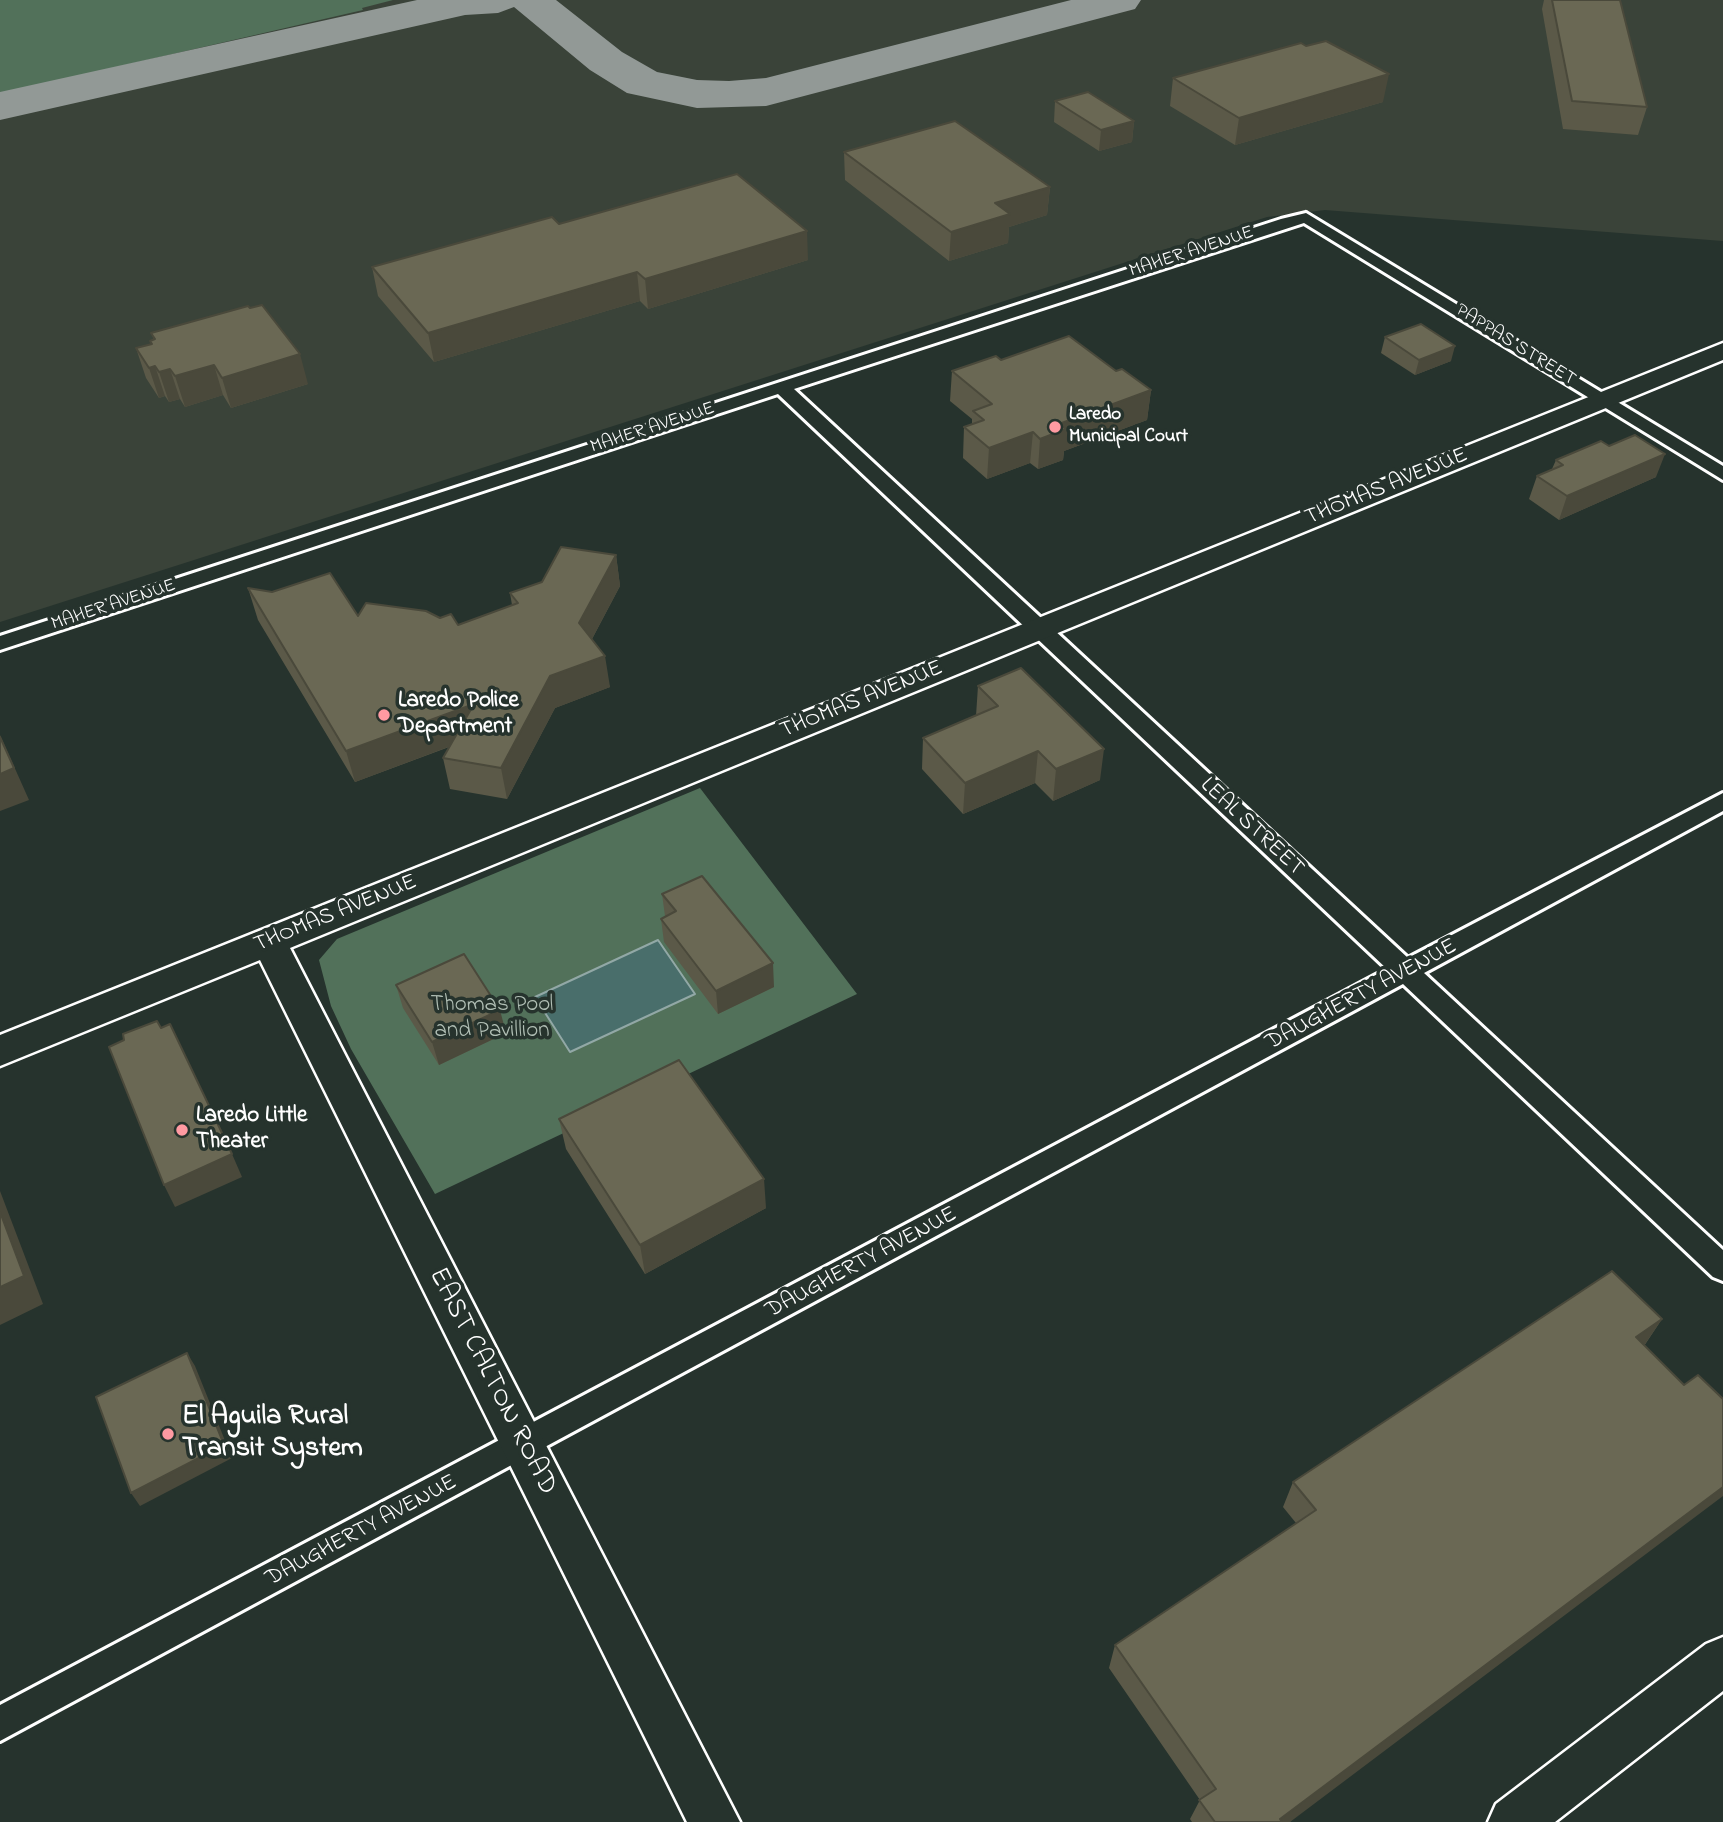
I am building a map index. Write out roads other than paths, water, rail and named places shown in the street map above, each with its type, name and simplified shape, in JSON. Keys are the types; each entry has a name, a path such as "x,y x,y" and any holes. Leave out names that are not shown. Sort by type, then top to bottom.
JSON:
{"street":[{"name":"MAHER AVENUE","path":"0,643 1274,226 1306,218"},
{"name":"PAPPAS STREET","path":"1306,218 1723,474"},
{"name":"THOMAS AVENUE","path":"0,1051 1723,351"},
{"name":"LEAL STREET","path":"781,387 1723,1268"},
{"name":"DAUGHERTY AVENUE","path":"0,1724 1723,801"},
{"name":"EAST CALTON ROAD","path":"269,942 713,1822"},
{"path":"1514,1822 1723,1661"}],"water":[{"path":"658,940 695,994 570,1052 535,997"}],"place":[{"name":"Laredo Municipal Court","path":"1055,427"},
{"name":"Laredo Police Department","path":"384,715"},
{"name":"Laredo Little Theater","path":"182,1130"},
{"name":"El Aguila Rural Transit System","path":"168,1434"}],"park label":[{"name":"Thomas Pool and Pavillion","path":"492,1019"}]}
